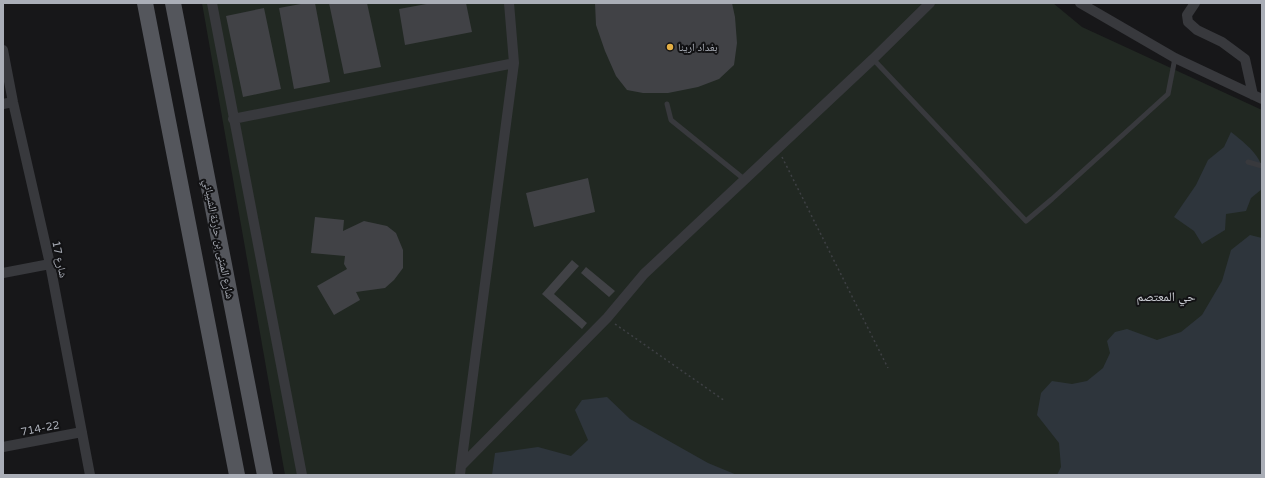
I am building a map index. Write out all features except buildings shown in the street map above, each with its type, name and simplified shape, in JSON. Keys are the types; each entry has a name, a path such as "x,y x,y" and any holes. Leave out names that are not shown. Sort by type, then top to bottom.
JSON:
{"main road":[{"path":"145,3 237,475"},
{"name":"شارع المثنى بن حارثة الشيباني","path":"173,3 265,475"}],"street":[{"path":"212,3 302,475"},
{"path":"461,471 514,63 509,3"},
{"path":"461,471 607,318 644,274 873,59 930,3"},
{"path":"1080,3 1175,58 1258,97"},
{"path":"1195,3 1187,15 1188,22 1197,30 1222,42 1245,59 1258,97"},
{"name":"شارع 17","path":"3,50 8,103 50,264 90,475"},
{"path":"233,119 514,63"},
{"path":"3,273 50,264"},
{"name":"714-22","path":"3,447 82,432"}],"lane":[{"path":"873,59 1026,221 1168,94 1175,58"},
{"path":"667,104 671,120 744,179"},
{"path":"1248,162 1262,166"}],"path":[{"path":"778,148 888,368"},
{"path":"607,318 725,401"}],"shaded area":[{"path":"202,3 1053,3 1082,27 1262,110 1262,475 285,475"},
{"path":"1231,132 1257,156 1261,163 1262,189 1251,198 1246,211 1226,214 1225,230 1202,244 1194,231 1174,217 1196,185 1208,160 1224,147"},
{"path":"1250,235 1262,238 1262,475 1057,475 1061,467 1059,443 1037,415 1041,393 1052,381 1072,384 1087,381 1103,368 1110,353 1107,341 1115,332 1127,329 1157,340 1181,332 1202,315 1222,281 1231,250"},
{"path":"607,397 630,419 708,463 737,475 492,475 495,453 538,447 571,456 588,440 575,410 582,400"}],"place":[{"name":"بغداد ارينا","path":"670,47"}],"district":[{"name":"حي المعتصم","path":"1166,296"}]}
